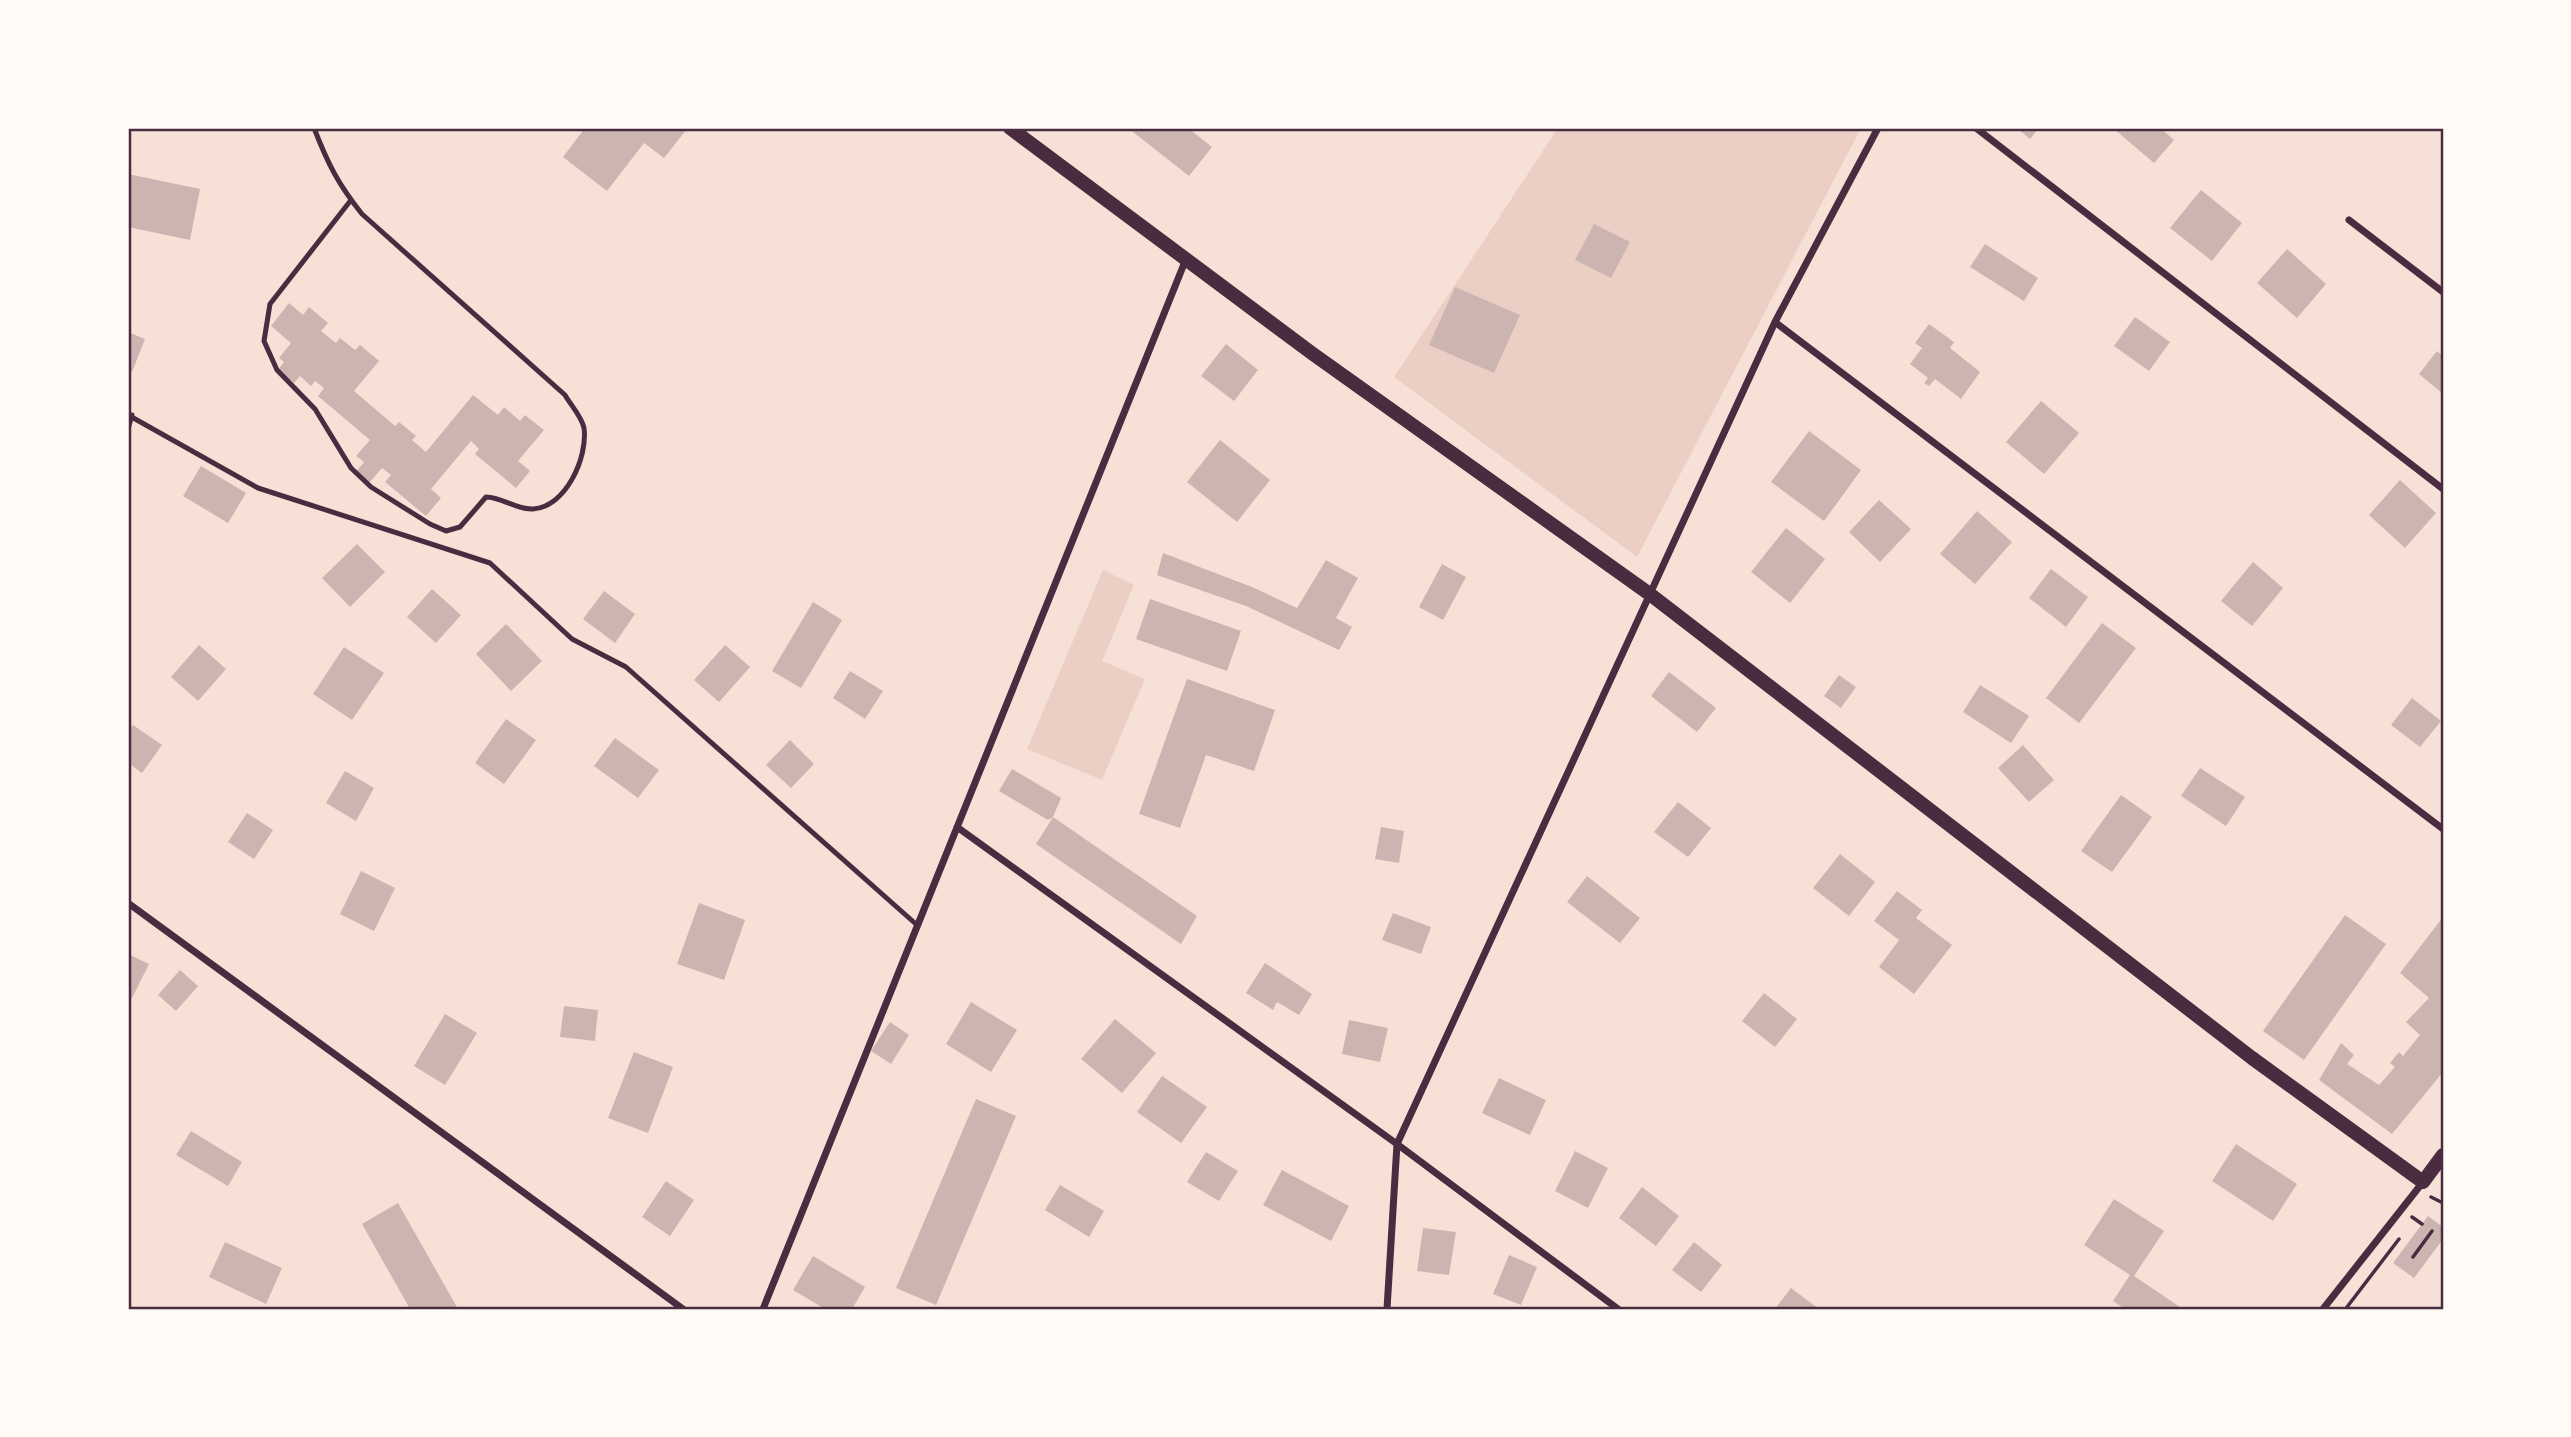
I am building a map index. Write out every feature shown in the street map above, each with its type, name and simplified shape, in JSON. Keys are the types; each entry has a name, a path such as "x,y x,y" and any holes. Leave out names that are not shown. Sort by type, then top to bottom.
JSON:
{"main road":[{"path":"1010,128 1186,259 1651,595 2241,1050 2423,1182 2443,1155"}],"street":[{"path":"1387,1309 1397,1144 1775,322 1878,128"},
{"path":"1976,128 2443,489"},
{"path":"2348,220 2443,292"},
{"path":"763,1309 1186,259"},
{"path":"1775,322 2443,829"},
{"path":"957,827 1397,1144 1618,1309"},
{"path":"128,903 683,1309"},
{"path":"2323,1309 2423,1182"}],"lane":[{"path":"314,128 338,185 362,214 565,395 584,426 582,450 572,480 556,499 533,509 505,502 498,497 486,497 460,527 446,531 430,524 371,487 351,468 315,409 277,370 264,341 270,304 351,201"},
{"path":"128,429 130,415 258,488 490,564 572,639 626,667 917,925"}],"path":[{"path":"2426,1204 2432,1196 2443,1203"},
{"path":"2350,1309 2347,1307 2420,1211"},
{"path":"2413,1257 2432,1231"}],"shaded area":[{"path":"1558,128 1861,128 1637,557 1394,377"},
{"path":"1103,570 1134,585 1102,661 1145,679 1102,780 1027,749"}],"building":[{"path":"585,128 687,129 664,158 644,143 607,191 563,157"},
{"path":"1128,128 1188,128 1212,147 1189,176"},
{"path":"2017,128 2039,128 2030,139"},
{"path":"2113,128 2160,128 2174,140 2154,163"},
{"path":"128,174 200,189 190,240 128,227"},
{"path":"2201,190 2242,223 2212,261 2170,228"},
{"path":"1594,224 1630,242 1611,278 1575,260"},
{"path":"1985,244 2038,278 2024,301 1970,267"},
{"path":"2287,249 2326,284 2297,318 2257,283"},
{"path":"1455,287 1520,315 1494,373 1429,345"},
{"path":"289,303 303,315 309,307 328,323 321,331 336,343 340,338 355,350 360,345 379,361 354,391 395,426 399,422 416,436 412,440 426,452 473,395 498,415 504,407 520,421 525,415 544,430 518,461 530,471 516,488 475,454 479,449 471,441 431,489 441,498 426,516 385,482 391,475 382,468 369,483 356,472 364,462 356,456 370,440 318,396 324,388 315,381 311,386 300,376 294,383 278,370 284,362 279,358 291,343 271,326"},
{"path":"2135,317 2170,342 2149,371 2114,346"},
{"path":"1929,324 1954,342 1950,348 1980,372 1961,399 1935,379 1929,386 1924,383 1928,378 1910,364 1922,348 1915,343"},
{"path":"128,332 145,339 132,372 128,370"},
{"path":"1226,344 1258,370 1234,401 1201,376"},
{"path":"2437,351 2443,356 2443,394 2419,374"},
{"path":"2041,401 2079,433 2044,474 2006,442"},
{"path":"1809,431 1861,470 1824,521 1771,482"},
{"path":"1220,440 1270,480 1237,522 1187,482"},
{"path":"201,466 246,493 228,523 183,496"},
{"path":"2400,480 2436,513 2405,548 2369,515"},
{"path":"1879,500 1911,529 1880,562 1849,532"},
{"path":"1977,511 2012,542 1975,584 1940,554"},
{"path":"1786,528 1825,559 1790,603 1751,572"},
{"path":"357,544 385,572 350,607 322,578"},
{"path":"1163,553 1252,587 1297,608 1326,560 1358,578 1336,618 1352,627 1339,650 1246,606 1157,575"},
{"path":"2253,562 2283,588 2252,626 2221,601"},
{"path":"1442,564 1466,577 1443,620 1419,607"},
{"path":"2051,569 2088,597 2066,627 2029,598"},
{"path":"432,589 461,615 436,643 407,617"},
{"path":"604,591 635,614 615,643 583,619"},
{"path":"1150,599 1241,631 1227,671 1136,639"},
{"path":"813,602 842,620 801,688 772,671"},
{"path":"2102,623 2136,648 2079,723 2046,698"},
{"path":"506,624 542,661 511,691 476,654"},
{"path":"199,645 226,669 198,701 171,677"},
{"path":"725,645 750,667 719,702 694,680"},
{"path":"344,647 384,673 352,720 313,694"},
{"path":"850,671 883,691 865,719 833,698"},
{"path":"1669,672 1716,708 1697,732 1651,696"},
{"path":"1839,675 1856,687 1841,708 1824,696"},
{"path":"1187,679 1275,710 1254,771 1206,755 1180,828 1139,814"},
{"path":"1980,685 2029,716 2011,743 1963,712"},
{"path":"2412,698 2441,721 2420,747 2391,725"},
{"path":"506,719 536,740 504,784 475,763"},
{"path":"133,725 162,745 142,773 128,763 128,731"},
{"path":"615,738 659,770 638,798 594,766"},
{"path":"790,740 814,764 791,788 766,765"},
{"path":"2023,745 2054,780 2029,802 1998,768"},
{"path":"2200,768 2245,797 2226,826 2181,796"},
{"path":"1012,769 1061,798 1053,817 1048,820 999,791"},
{"path":"345,771 374,788 356,821 326,803"},
{"path":"2121,795 2152,817 2112,872 2081,851"},
{"path":"1678,802 1711,828 1688,857 1654,832"},
{"path":"247,813 273,830 254,859 228,842"},
{"path":"1053,817 1197,916 1181,944 1036,844"},
{"path":"1381,827 1404,831 1399,863 1375,859"},
{"path":"1840,854 1875,882 1849,916 1813,888"},
{"path":"361,871 395,888 374,931 340,914"},
{"path":"1587,876 1640,918 1620,943 1567,902"},
{"path":"1897,891 1922,910 1916,918 1952,945 1914,994 1879,967 1899,940 1874,921"},
{"path":"699,903 745,920 724,980 677,964"},
{"path":"1393,913 1431,927 1421,954 1382,940"},
{"path":"2345,915 2386,944 2304,1060 2263,1031"},
{"path":"2443,917 2443,1072 2392,1134 2319,1080 2341,1043 2354,1055 2347,1064 2379,1085 2395,1067 2390,1063 2399,1052 2403,1056 2420,1035 2406,1022 2429,998 2400,973"},
{"path":"128,954 149,964 132,998 128,996"},
{"path":"1265,963 1312,994 1299,1015 1277,1002 1273,1010 1246,993"},
{"path":"180,970 198,986 176,1011 158,995"},
{"path":"1764,993 1797,1019 1775,1047 1742,1021"},
{"path":"971,1002 1017,1030 991,1072 946,1044"},
{"path":"564,1006 598,1010 595,1041 560,1037"},
{"path":"445,1014 477,1033 445,1085 414,1066"},
{"path":"1115,1019 1156,1053 1122,1093 1081,1059"},
{"path":"1349,1020 1388,1028 1380,1062 1342,1054"},
{"path":"890,1022 909,1035 891,1064 871,1051"},
{"path":"634,1052 673,1067 648,1133 608,1118"},
{"path":"1162,1076 1207,1107 1181,1143 1137,1112"},
{"path":"1499,1078 1546,1100 1530,1135 1482,1113"},
{"path":"976,1099 1016,1116 936,1305 896,1288"},
{"path":"191,1131 242,1162 228,1186 176,1155"},
{"path":"2236,1144 2297,1184 2273,1221 2212,1181"},
{"path":"1575,1151 1608,1168 1588,1208 1555,1191"},
{"path":"1206,1152 1238,1171 1219,1201 1187,1182"},
{"path":"1282,1170 1349,1206 1331,1241 1263,1205"},
{"path":"666,1181 694,1200 670,1236 642,1217"},
{"path":"1060,1185 1104,1211 1089,1237 1045,1210"},
{"path":"1642,1187 1679,1216 1656,1246 1619,1218"},
{"path":"2114,1199 2164,1231 2134,1276 2183,1309 2125,1309 2113,1301 2130,1275 2084,1245"},
{"path":"398,1203 458,1309 410,1309 362,1224"},
{"path":"2428,1216 2443,1227 2443,1239 2414,1278 2393,1263"},
{"path":"1423,1228 1456,1232 1449,1275 1417,1271"},
{"path":"225,1242 282,1268 266,1304 209,1277"},
{"path":"1694,1242 1722,1265 1701,1292 1672,1270"},
{"path":"1509,1255 1537,1267 1521,1305 1493,1294"},
{"path":"813,1256 865,1287 852,1309 825,1309 793,1290"},
{"path":"1791,1288 1819,1309 1775,1309"}]}
